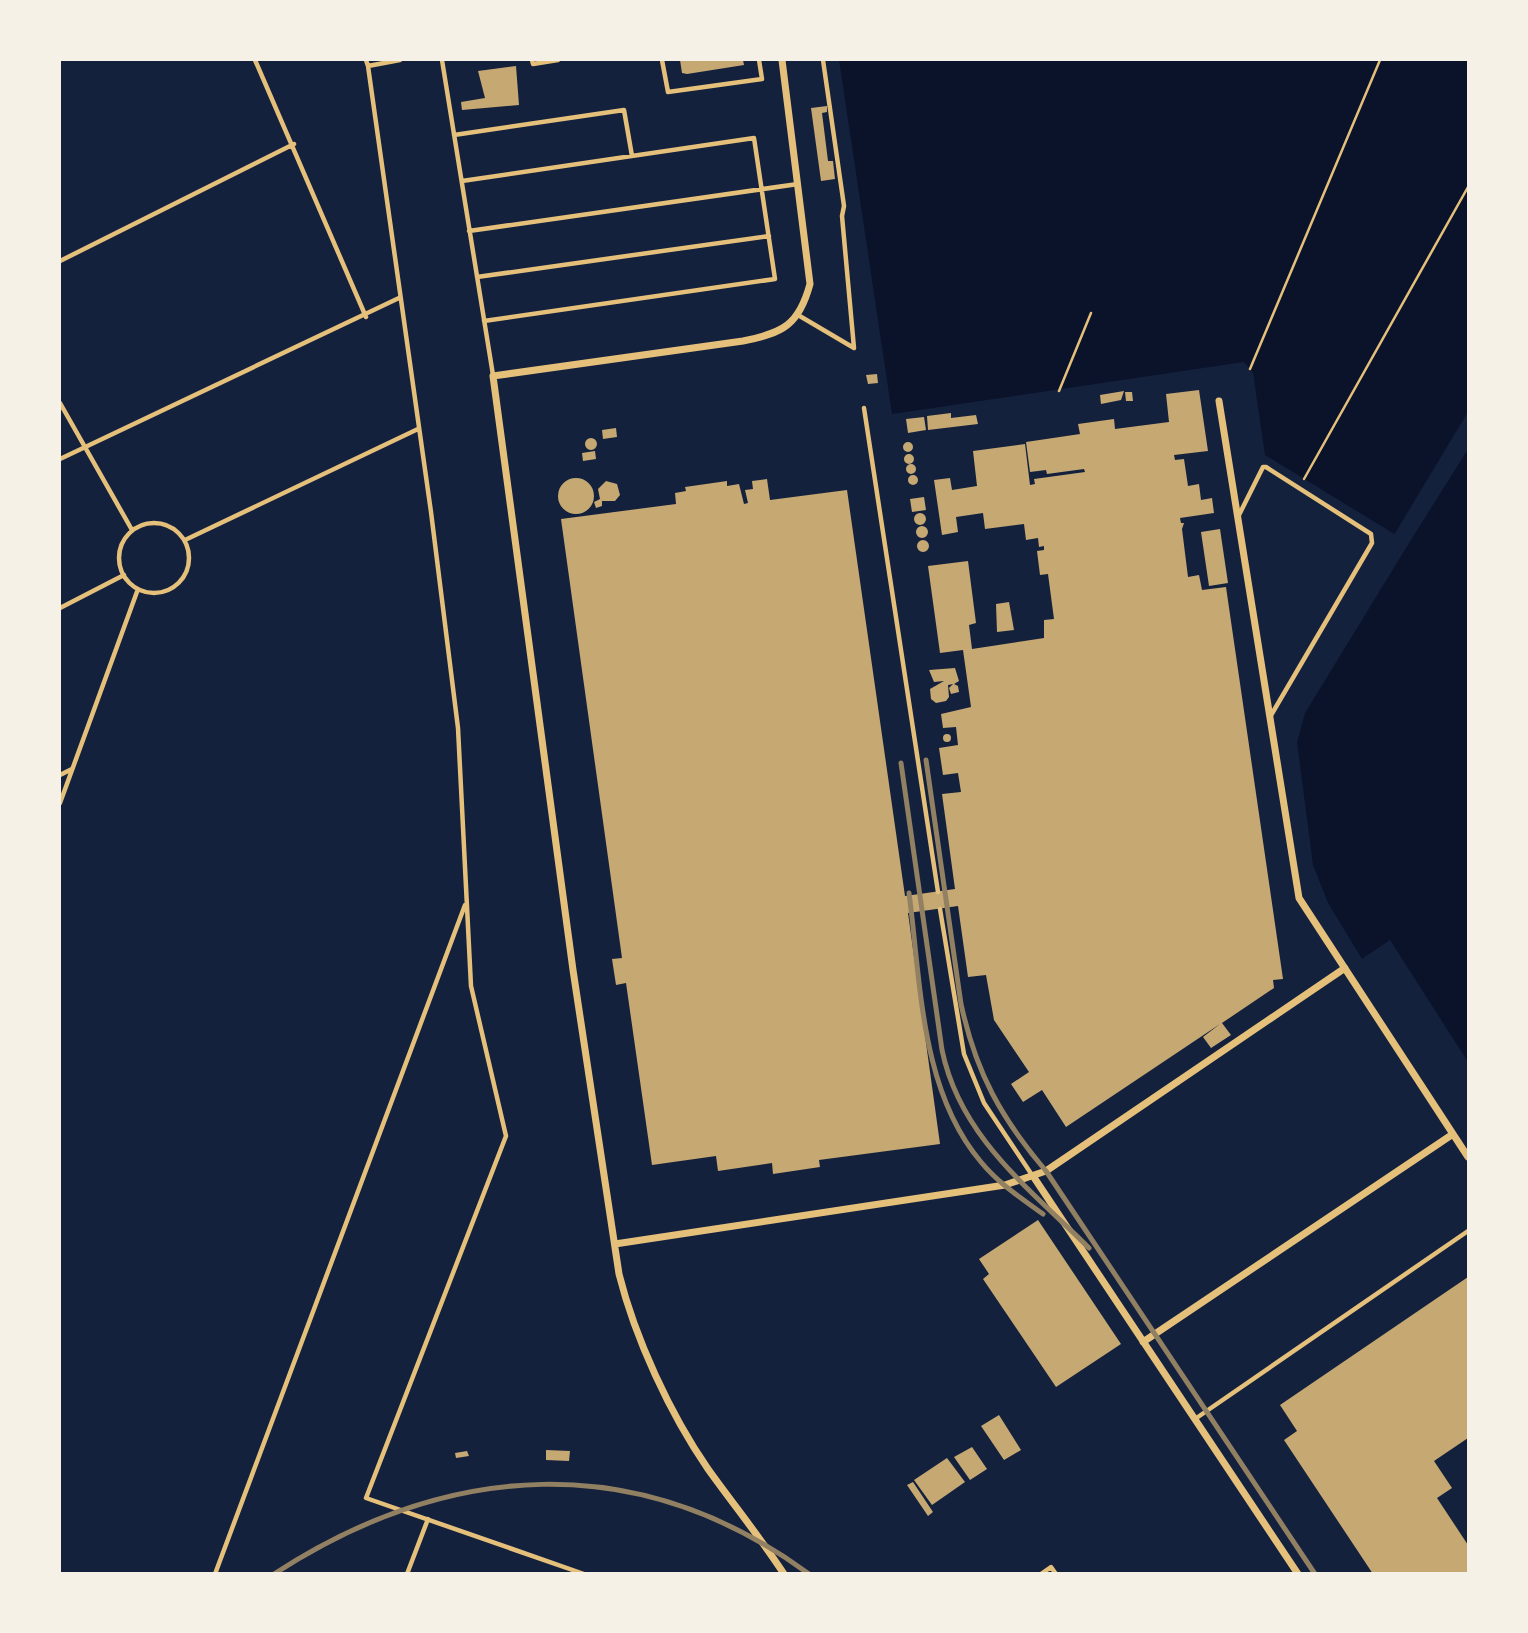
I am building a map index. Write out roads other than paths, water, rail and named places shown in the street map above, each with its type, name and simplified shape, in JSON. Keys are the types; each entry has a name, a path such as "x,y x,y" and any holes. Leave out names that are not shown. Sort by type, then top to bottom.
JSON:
{"street":[{"path":"782,60 810,284 798,315 772,335 743,341 493,376 573,970 615,1244 629,1313 647,1359 706,1466 784,1573"},
{"path":"1219,401 1299,898 1468,1157"},
{"path":"615,1244 1005,1185 1033,1176 1072,1154 1345,968"},
{"path":"1143,1342 1454,1134"},
{"path":"1033,1176 1298,1573"}],"lane":[{"path":"255,60 294,144 366,317"},
{"path":"366,60 458,728 471,986 506,1136 366,1497 584,1573"},
{"path":"368,66 400,60"},
{"path":"442,60 493,376"},
{"path":"532,60 533,64 558,60"},
{"path":"662,60 668,92 762,79 759,60"},
{"path":"798,315 855,348 842,216 844,206 823,60"},
{"path":"454,135 624,110 632,156"},
{"path":"462,181 754,138 775,279 484,321"},
{"path":"60,261 294,144"},
{"path":"470,230 798,184"},
{"path":"477,277 769,236"},
{"path":"60,459 366,317 399,298"},
{"path":"60,402 132,530"},
{"path":"864,408 938,892"},
{"path":"185,540 418,429"},
{"path":"1238,517 1263,467 1266,467 1371,534 1372,543 1270,718"},
{"path":"151,523 161,523 170,526 185,540 190,559 188,569 176,585 158,593 138,589 124,575 119,556 121,546 132,530 151,523"},
{"path":"60,608 124,575"},
{"path":"60,803 138,589"},
{"path":"60,775 72,769"},
{"path":"215,1573 467,901"},
{"path":"940,909 964,1054 984,1104 1033,1176"},
{"path":"1195,1419 1468,1231"},
{"path":"407,1573 428,1519"},
{"path":"1041,1573 1051,1567 1056,1573"}],"water":[{"path":"839,60 1468,60 1468,1062 1390,940 1362,959 1328,903 1313,865 1297,742 1305,713 1409,543 1265,455 1253,373 1244,362 892,414"}],"railway":[{"path":"926,760 961,1004 974,1052 992,1093 1315,1574"},
{"path":"901,763 942,1050 951,1081 964,1109 1000,1159 1089,1248"},
{"path":"909,893 927,1034 946,1102 961,1133 981,1162 1002,1183 1043,1214"},
{"path":"274,1574 340,1536 407,1509 474,1491 542,1484 610,1489 677,1505 744,1533 809,1574"}]}
